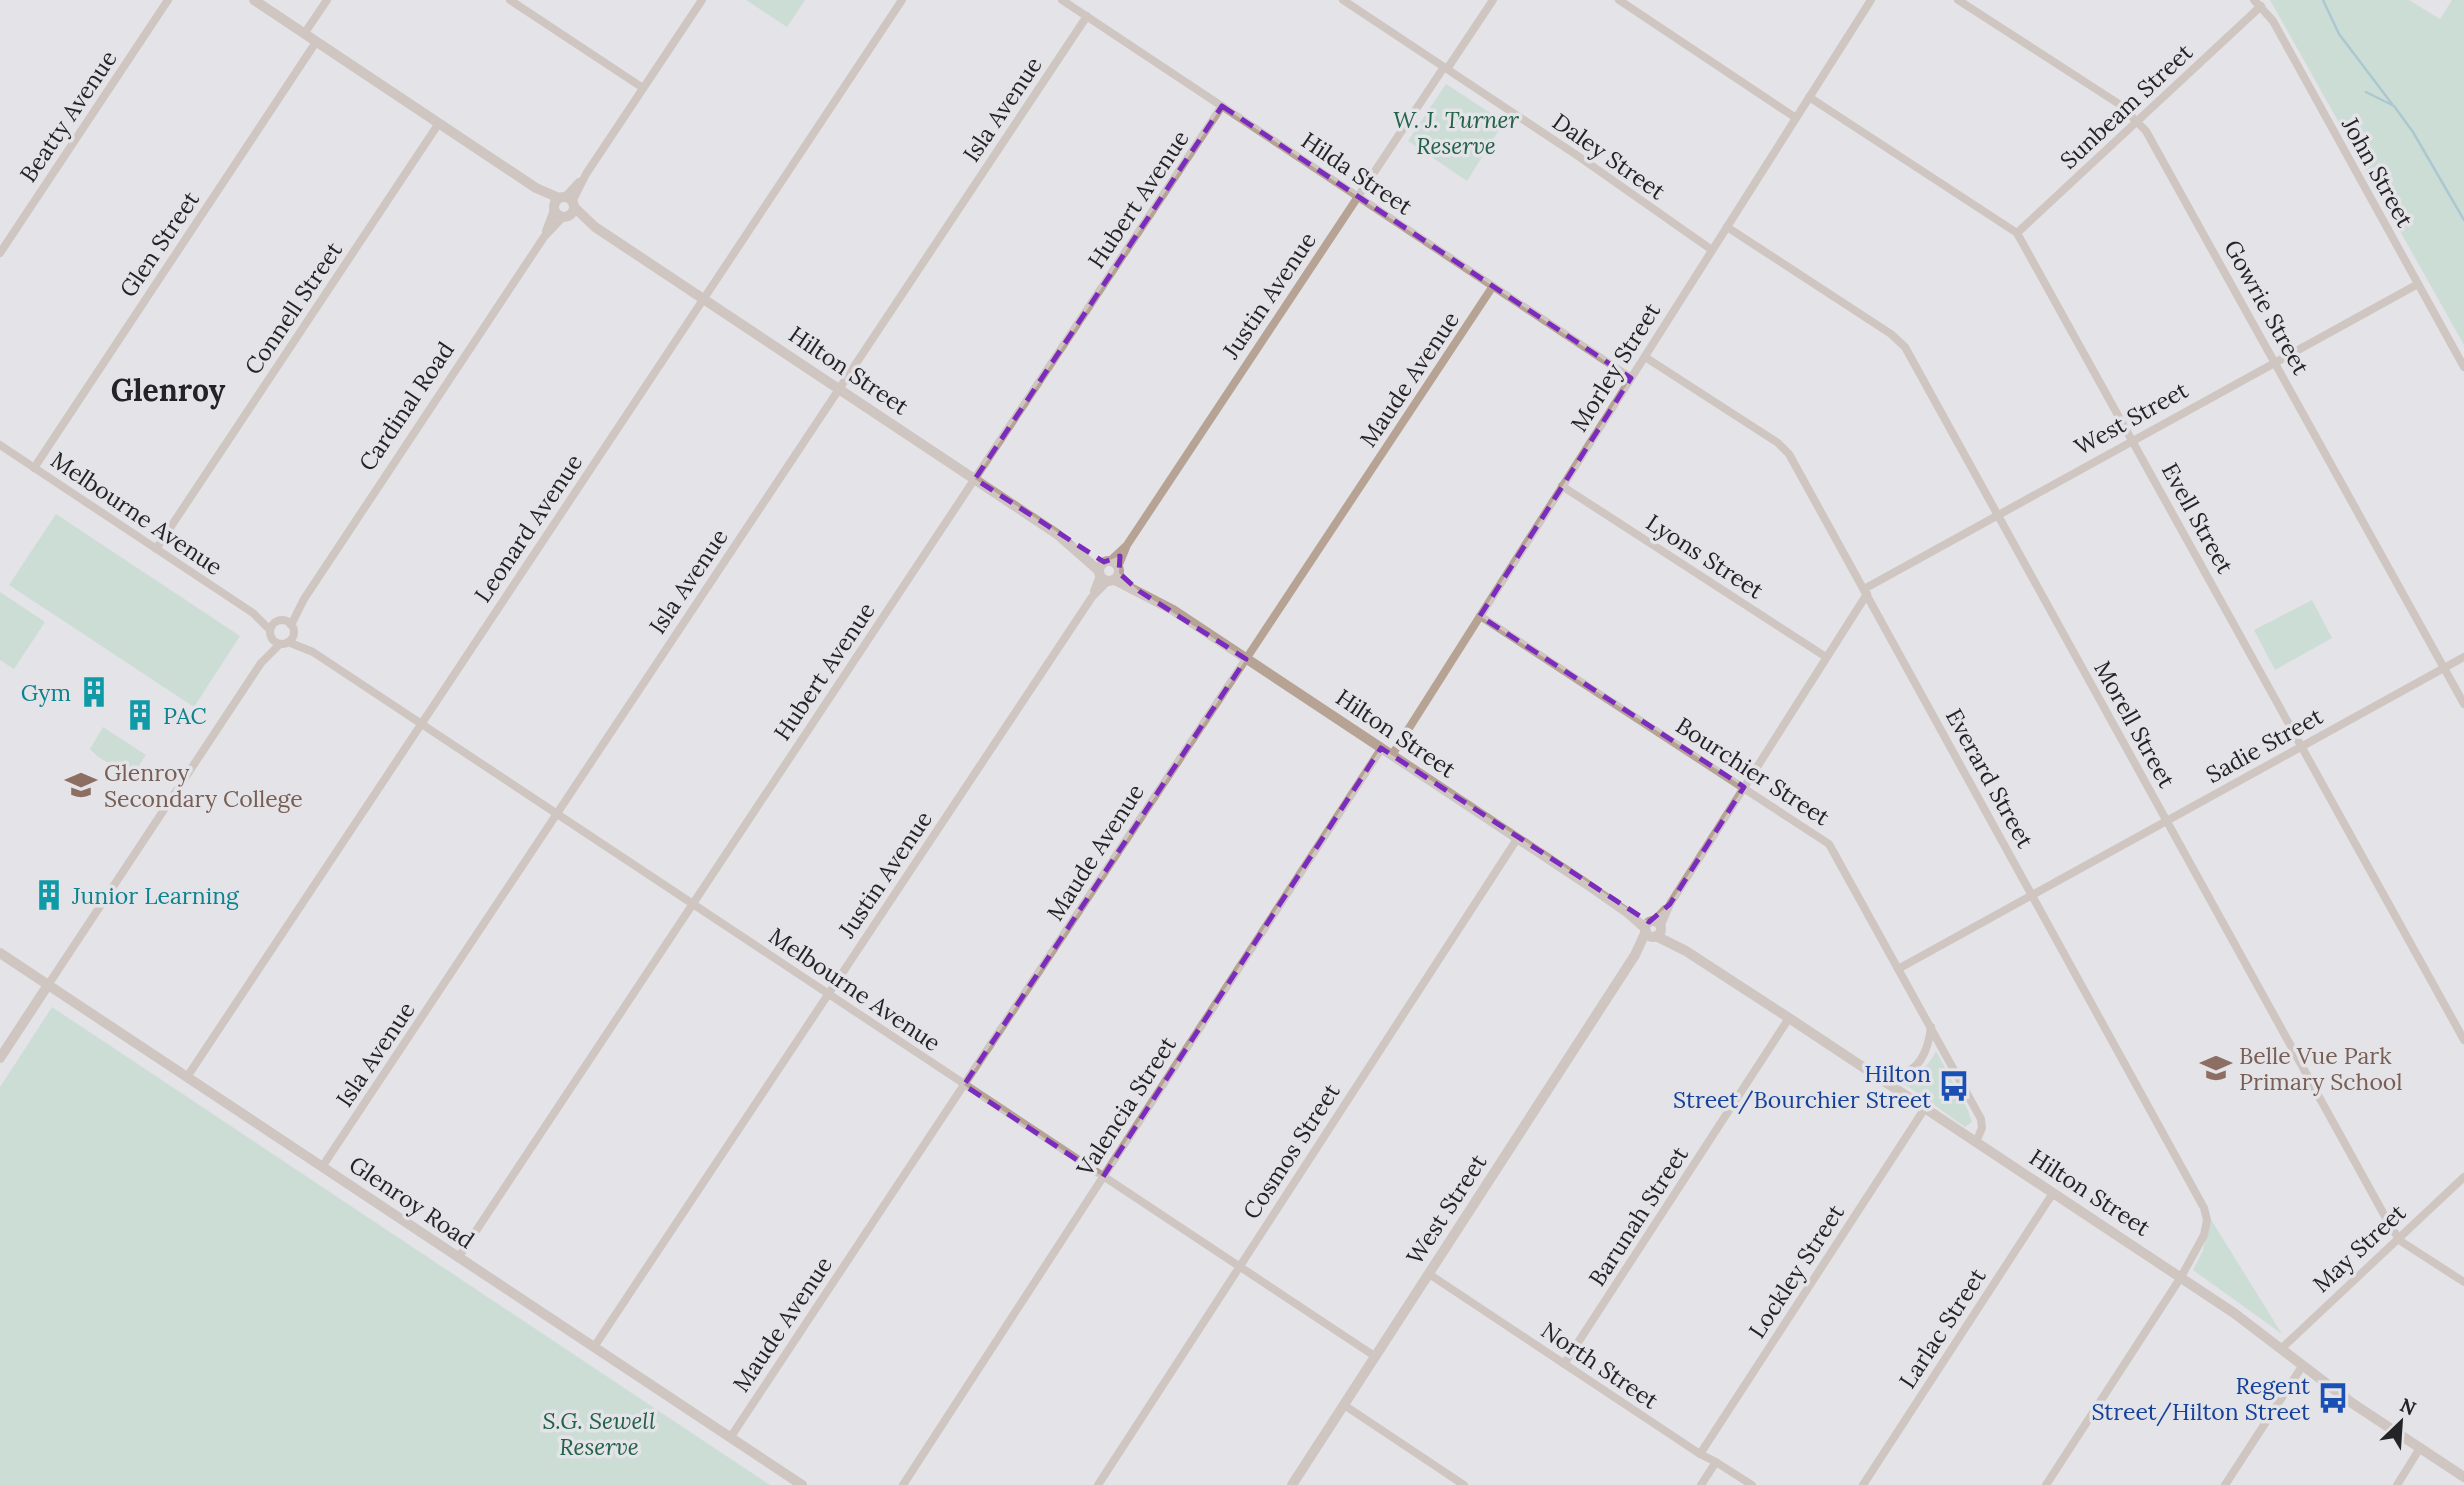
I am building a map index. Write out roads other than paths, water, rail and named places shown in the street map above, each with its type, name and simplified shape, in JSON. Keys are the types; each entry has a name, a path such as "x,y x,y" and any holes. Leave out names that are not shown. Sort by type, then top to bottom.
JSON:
{"street":[{"name":"Beatty Avenue","path":"0,253 168,0"},
{"name":"Hilton Street","path":"254,0 1139,591 1173,610 2180,1277 2282,1348 2352,1403 2464,1477"},
{"path":"304,34 327,0"},
{"path":"510,0 643,88"},
{"name":"Cardinal Road","path":"0,1058 702,0"},
{"name":"Leonard Avenue","path":"187,1077 902,0"},
{"name":"Hilda Street","path":"1062,0 1631,378"},
{"name":"Daley Street","path":"1343,0 1596,168 1712,250"},
{"name":"Justin Avenue","path":"594,1347 1358,197 1493,0"},
{"path":"1619,0 1796,118"},
{"name":"Morley Street","path":"1392,755 1871,0"},
{"name":"Gowrie Street","path":"1958,0 2119,104 2138,121 2152,140 2464,704"},
{"name":"John Street","path":"2254,0 2279,33 2464,367"},
{"name":"Sunbeam Street","path":"2017,233 2261,6"},
{"name":"Isla Avenue","path":"322,1167 1087,16"},
{"name":"Glen Street","path":"34,468 316,42"},
{"name":"Evell Street","path":"1809,97 2017,233 2464,1041"},
{"name":"Hubert Avenue","path":"458,1258 1222,106"},
{"name":"Connell Street","path":"156,549 439,123"},
{"name":"Morell Street","path":"1727,227 1900,341 2398,1238 2464,1282"},
{"name":"West Street","path":"1292,1485 1670,904 1865,591 2418,284"},
{"name":"Maude Avenue","path":"730,1438 1493,286"},
{"name":"Everard Street","path":"1645,357 1784,448 2204,1208 2207,1220 2204,1234 2180,1277 2046,1485"},
{"name":"Melbourne Avenue","path":"0,445 253,613 285,631 556,814 1376,1357"},
{"name":"Lyons Street","path":"1562,486 1826,657"},
{"name":"Melbourne Avenue","path":"253,613 271,634 285,631"},
{"name":"Bourchier Street","path":"1480,616 1829,844 1980,1119 1982,1128 1976,1142"},
{"name":"Cardinal Road","path":"261,663 271,634 285,631"},
{"name":"Sadie Street","path":"1898,969 2464,657"},
{"name":"Valencia Street","path":"903,1485 1381,748"},
{"name":"Cosmos Street","path":"1098,1485 1517,839"},
{"name":"Glenroy Road","path":"0,953 802,1485"},
{"name":"Barunah Street","path":"1564,1364 1789,1018"},
{"path":"1877,1076 1896,1076 1919,1064 1927,1048 1931,1027"},
{"name":"Lockley Street","path":"1700,1454 1925,1108"},
{"name":"May Street","path":"2282,1348 2464,1177"},
{"name":"Larlac Street","path":"1863,1485 2053,1193"},
{"name":"North Street","path":"1429,1274 1700,1454 1752,1485"},
{"path":"2225,1485 2303,1365"},
{"path":"1344,1405 1464,1485"},
{"path":"2397,1485 2420,1448"},
{"path":"1701,1485 1716,1462"}],"waterway":[{"path":"2323,0 2339,34 2392,104"},
{"path":"2366,92 2394,106 2413,132 2464,220"}],"place":[{"name":"Gym","path":"94,692"},
{"name":"PAC","path":"140,715"},
{"name":"Glenroy Secondary College","path":"81,785"},
{"name":"Junior Learning","path":"49,895"},
{"name":"Belle Vue Park Primary School","path":"2216,1068"},
{"name":"Hilton Street/Bourchier Street","path":"1954,1086"},
{"name":"Regent Street/Hilton Street","path":"2333,1398"}],"district":[{"name":"Glenroy","path":"168,390"}],"park label":[{"name":"W. J. Turner Reserve","path":"1456,132"},
{"name":"S.G. Sewell Reserve","path":"599,1433"}]}
